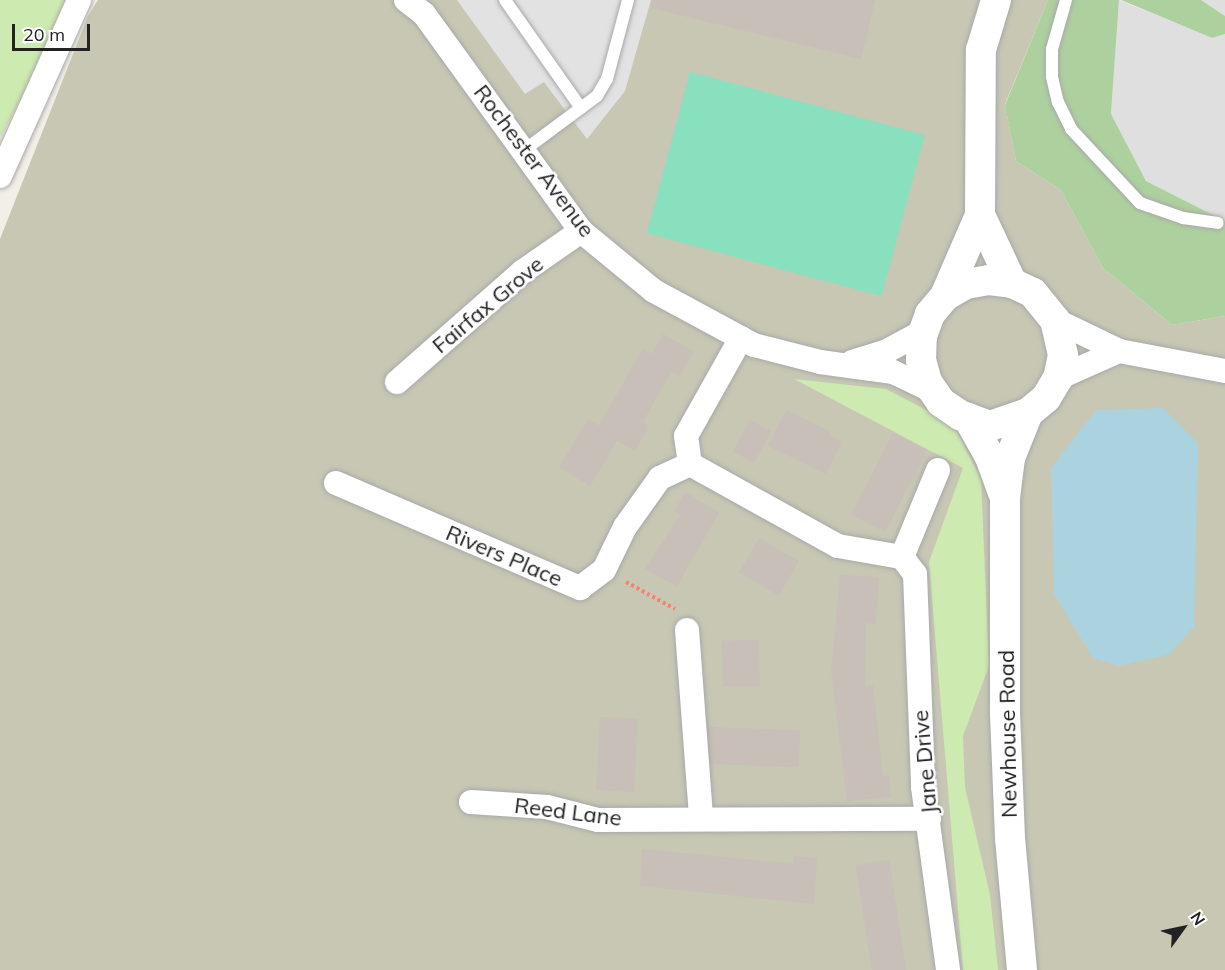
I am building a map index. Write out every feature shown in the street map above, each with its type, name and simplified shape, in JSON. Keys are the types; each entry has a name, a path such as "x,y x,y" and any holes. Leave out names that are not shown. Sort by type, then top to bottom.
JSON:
{"street":[{"path":"0,176 79,0"},
{"name":"Rochester Avenue","path":"406,0 424,14 581,231 654,291 741,338 820,362 847,363 893,372 933,391"},
{"path":"945,296 977,282 1012,283 1034,293 1055,320 1063,355 1058,378 1046,398 1028,413 990,426 968,418 941,402 933,391 921,360 924,331 930,314 945,296 980,215 981,50 996,0"},
{"path":"980,215 1012,283"},
{"name":"Fairfax Grove","path":"397,382 522,272 581,231"},
{"path":"1055,320 1119,351 1225,371"},
{"name":"Rochester Avenue","path":"847,363 885,352 924,331"},
{"path":"741,338 686,436 690,464 838,546 902,557 939,470"},
{"path":"1058,378 1119,351"},
{"name":"Newhouse Road","path":"1022,970 1006,748 1005,498 1010,458 1028,413"},
{"name":"Newhouse Road","path":"968,418 990,457 1005,498"},
{"name":"Rivers Place","path":"336,483 580,588 604,570 625,527 660,478 690,464"},
{"name":"Jane Drive","path":"902,557 915,574 923,787 948,970"},
{"path":"687,630 701,818"},
{"name":"Reed Lane","path":"471,802 547,807 598,820 929,819"}],"lane":[{"path":"505,0 581,108"},
{"path":"523,151 597,96 607,80 628,0"},
{"path":"1066,0 1052,49 1052,77 1071,129 1140,203 1184,218 1218,223"}],"path":[{"path":"604,570 675,609 687,630"}],"shaded area":[{"path":"98,0 1048,0 1005,104 1016,161 1061,190 1103,268 1172,325 1225,316 1225,970 0,970 0,239 88,16"},
{"path":"457,0 651,0 625,91 587,139 544,82 525,94"},
{"path":"1119,0 1212,38 1225,34 1225,221 1146,181 1111,114"},
{"path":"1201,0 1225,0 1225,16"}],"green space":[{"path":"0,0 73,0 0,138"},
{"path":"1048,0 1119,0 1111,114 1146,181 1225,221 1225,316 1172,325 1103,268 1061,190 1016,161 1005,105"},
{"path":"1121,0 1201,0 1225,16 1225,34 1212,38"},
{"path":"690,72 925,135 881,296 647,233"},
{"path":"794,379 886,389 953,424 981,479 989,666 963,736 965,787 990,895 998,970 963,970 929,562 963,468"}],"water":[{"path":"1163,408 1198,443 1194,627 1169,654 1119,666 1093,658 1054,594 1051,468 1096,410"}],"building":[{"path":"652,0 875,0 861,59 651,8"},
{"path":"663,334 694,351 680,376 671,372 643,422 649,426 635,451 617,441 590,486 559,467 588,419 599,426 643,348 652,354"},
{"path":"786,410 831,432 829,435 842,442 826,474 768,446"},
{"path":"750,420 771,431 754,463 733,452"},
{"path":"893,433 927,450 885,532 851,515"},
{"path":"685,492 719,513 677,586 645,569 680,515 674,511"},
{"path":"759,538 799,561 779,596 739,573"},
{"path":"840,575 879,577 876,624 866,623 865,686 873,685 883,776 889,775 891,797 847,801 831,671"},
{"path":"759,640 760,686 723,687 722,641"},
{"path":"600,717 638,719 634,792 596,790"},
{"path":"708,727 800,730 799,767 707,764"},
{"path":"642,849 793,864 794,856 817,858 814,904 640,886"},
{"path":"889,860 906,970 872,970 855,865"}]}
